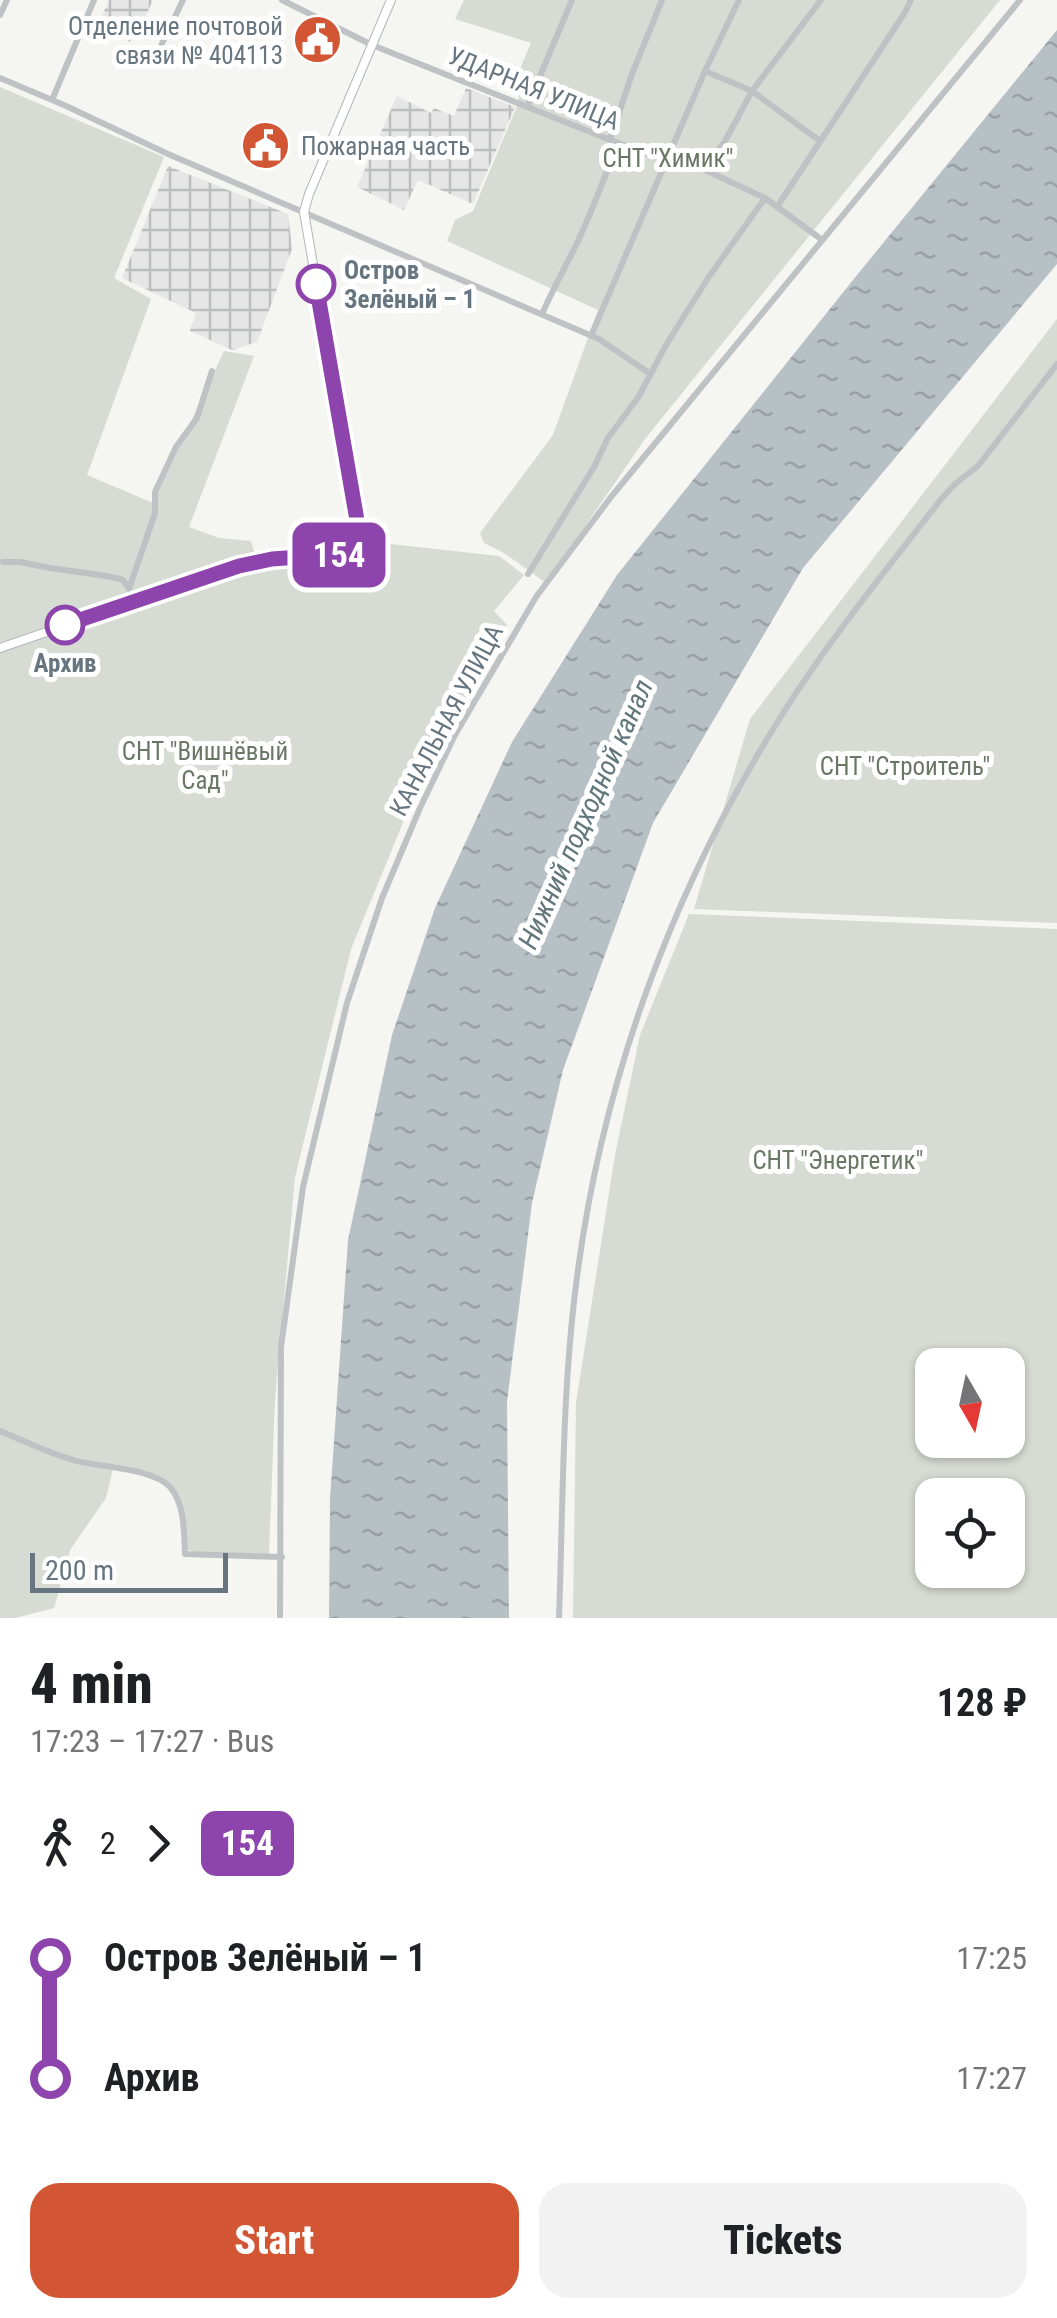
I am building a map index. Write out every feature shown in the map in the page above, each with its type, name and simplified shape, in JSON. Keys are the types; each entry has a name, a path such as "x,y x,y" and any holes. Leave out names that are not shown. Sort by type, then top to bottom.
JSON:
{"street":[{"path":"0,15 7,0"},
{"path":"52,100 94,0"},
{"path":"157,54 183,0"},
{"name":"УДАРНАЯ УЛИЦА","path":"282,0 372,45 614,142 704,169 765,198 821,240"},
{"path":"0,648 239,566 272,559 335,556 354,547 358,526 304,212 391,0"},
{"path":"527,106 572,0"},
{"path":"542,314 594,207 632,74 662,0"},
{"path":"591,336 738,0"},
{"path":"704,169 725,141 752,91 821,0"},
{"path":"777,207 911,0"},
{"name":"КАНАЛЬНАЯ УЛИЦА","path":"280,1618 282,1348 303,1187 347,1002 395,864 455,735 536,597 611,498 1020,0"},
{"path":"705,71 752,91 820,141"},
{"path":"0,78 591,336 650,373"},
{"path":"528,574 708,278 765,198"},
{"path":"560,1618 562,1454 585,1218 620,1067 651,975 706,850 800,687 942,498 978,466 1057,364"},
{"path":"129,589 156,513 155,492 176,448 198,418 212,372"},
{"path":"3,562 123,580 131,602"},
{"path":"0,1431 70,1459 142,1473 165,1482 181,1511 185,1554 282,1558"}],"shaded area":[{"path":"109,0 153,0 130,42 97,27"},
{"path":"466,88 515,107 473,204 418,180 404,210 357,187 397,96 431,113 434,108 454,116"},
{"path":"168,166 288,214 292,249 257,342 232,350 190,331 196,313 122,278"}],"green space":[{"name":"СНТ \"Химик\"","path":"464,0 1000,0 645,439 546,583 484,543 480,533 553,435 598,310 447,241 455,220 473,211 517,106 519,96 510,92 531,43 455,19"},
{"name":"СНТ \"Вишнёвый Сад\"","path":"0,87 164,157 114,278 151,299 87,475 153,503 224,351 254,356 189,527 219,538 251,541 258,566 331,561 364,541 499,556 524,575 494,611 507,625 416,791 351,949 295,1177 275,1399 269,1554 183,1549 179,1512 171,1488 151,1473 114,1464 106,1498 70,1550 54,1608 15,1618 0,1618"},
{"name":"СНТ \"Строитель\"","path":"1057,319 1057,923 694,909 750,719"},
{"name":"СНТ \"Энергетик\"","path":"689,914 1057,929 1057,1618 573,1618 576,1403 615,1155 640,1035"}],"water":[{"name":"Нижний подходной канал","path":"1057,30 1057,264 803,568 653,823 563,1070 532,1203 507,1402 509,1618 329,1618 330,1499 348,1240 392,1035 435,908 512,742 617,575"}],"bus line":[{"name":"154","path":"65,625 239,566 272,559 335,556 354,547 358,526 316,284"}],"place":[{"name":"Отделение почтовой связи № 404113","path":"318,40"},
{"name":"Пожарная часть","path":"266,146"},
{"name":"Остров Зелёный – 1","path":"316,284"},
{"name":"Архив","path":"65,625"}]}
